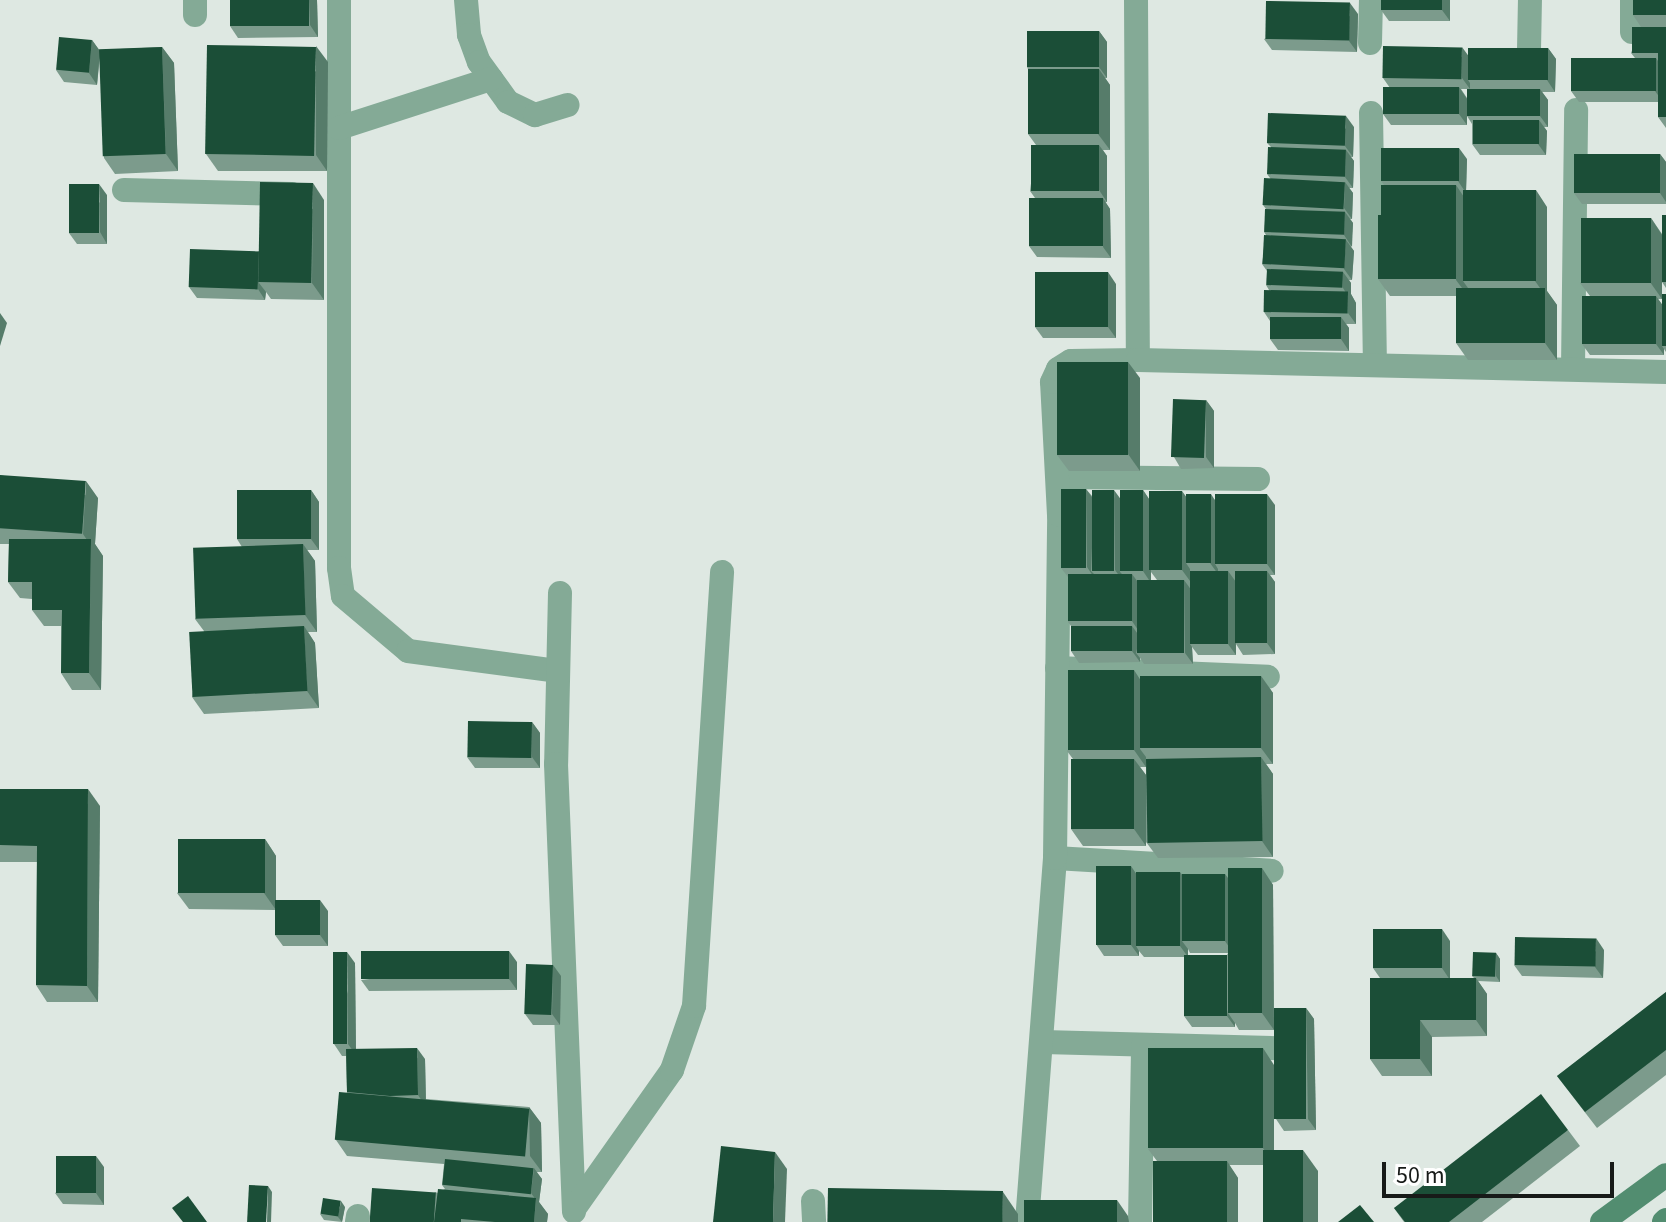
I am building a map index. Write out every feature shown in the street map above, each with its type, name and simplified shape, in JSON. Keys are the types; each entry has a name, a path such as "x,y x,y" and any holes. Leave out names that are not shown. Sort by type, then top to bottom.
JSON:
{"main road":[{"path":"1602,1222 1666,1175"}],"street":[{"path":"339,0 339,568 343,596 408,651 557,671"},
{"path":"466,0 469,35 491,79 519,112 535,115 568,105"},
{"path":"1136,0 1138,360"},
{"path":"1370,43 1371,0"},
{"path":"1529,50 1530,0"},
{"path":"1632,0 1632,32"},
{"path":"339,128 491,79"},
{"path":"1573,368 1576,110"},
{"path":"1371,113 1375,365"},
{"path":"124,190 339,195"},
{"path":"1027,1222 1055,858 1059,477 1052,382 1058,369 1071,361 1138,360 1666,372"},
{"path":"1059,477 1258,479"},
{"path":"574,1215 672,1070 694,1006 722,572"},
{"path":"560,593 556,764 574,1215"},
{"path":"1057,668 1268,677"},
{"path":"1055,858 1272,871"},
{"path":"1043,1042 1278,1048"},
{"path":"1140,1222 1143,1045"}],"building":[{"path":"230,0 309,0 309,26 230,26"},
{"path":"1381,0 1442,0 1442,10 1381,10"},
{"path":"1633,0 1666,0 1666,15 1633,15"},
{"path":"1266,1 1350,2 1349,40 1265,39"},
{"path":"1632,27 1666,27 1666,53 1632,53"},
{"path":"1027,31 1099,31 1099,67 1027,67"},
{"path":"59,37 92,40 89,73 56,70"},
{"path":"207,45 316,47 314,156 205,154"},
{"path":"1383,46 1462,47 1461,79 1382,78"},
{"path":"162,47 166,154 103,156 99,49"},
{"path":"1468,48 1548,48 1548,80 1468,80"},
{"path":"1658,52 1666,52 1666,117 1658,117"},
{"path":"1571,58 1656,58 1656,91 1571,91"},
{"path":"1028,69 1099,69 1099,134 1028,134"},
{"path":"1383,87 1459,87 1459,114 1383,114"},
{"path":"1467,89 1540,89 1540,116 1467,116"},
{"path":"1268,113 1346,116 1345,146 1267,143"},
{"path":"1473,120 1539,120 1539,144 1473,144"},
{"path":"1031,145 1099,145 1099,191 1031,191"},
{"path":"1268,147 1346,150 1345,177 1267,174"},
{"path":"1381,148 1459,148 1459,181 1381,181"},
{"path":"1574,154 1660,154 1660,193 1574,193"},
{"path":"1264,178 1345,182 1343,209 1263,205"},
{"path":"260,182 313,183 311,283 258,282"},
{"path":"69,184 99,184 99,233 69,233"},
{"path":"1381,185 1456,185 1456,215 1381,215"},
{"path":"1463,190 1536,190 1536,281 1463,281"},
{"path":"1029,198 1103,198 1103,246 1029,246"},
{"path":"1265,209 1345,212 1344,235 1264,232"},
{"path":"1378,215 1456,215 1456,279 1378,279"},
{"path":"1662,215 1666,215 1666,282 1662,282"},
{"path":"1581,218 1651,218 1651,283 1581,283"},
{"path":"1264,235 1346,239 1344,268 1262,264"},
{"path":"190,249 259,251 258,289 189,287"},
{"path":"1267,269 1343,272 1342,288 1266,285"},
{"path":"1035,272 1108,272 1108,327 1035,327"},
{"path":"1456,288 1545,288 1545,343 1456,343"},
{"path":"1264,290 1348,291 1348,313 1264,312"},
{"path":"1662,294 1666,294 1666,346 1662,346"},
{"path":"1582,296 1656,296 1656,344 1582,344"},
{"path":"1270,317 1341,317 1341,339 1270,339"},
{"path":"1057,362 1128,362 1128,455 1057,455"},
{"path":"1173,399 1206,400 1204,458 1171,457"},
{"path":"0,475 86,481 82,534 0,528"},
{"path":"1061,489 1086,489 1086,568 1061,568"},
{"path":"237,490 311,490 311,539 237,539"},
{"path":"1092,490 1114,490 1114,571 1092,571"},
{"path":"1120,490 1143,490 1143,571 1120,571"},
{"path":"1149,491 1182,491 1182,570 1149,570"},
{"path":"1186,494 1211,494 1211,563 1186,563"},
{"path":"1215,494 1267,494 1267,564 1215,564"},
{"path":"9,539 91,539 89,673 61,673 62,610 32,610 32,582 8,582"},
{"path":"303,544 305,615 196,619 193,548"},
{"path":"1190,571 1228,571 1228,644 1190,644"},
{"path":"1235,571 1267,571 1267,643 1235,643"},
{"path":"1068,574 1132,574 1132,621 1068,621"},
{"path":"1137,580 1184,580 1184,653 1137,653"},
{"path":"304,626 307,691 193,697 189,632"},
{"path":"1071,626 1132,626 1132,651 1071,651"},
{"path":"1068,670 1134,670 1134,750 1068,750"},
{"path":"1140,676 1261,676 1261,748 1140,748"},
{"path":"468,721 532,722 531,758 467,757"},
{"path":"1261,757 1262,841 1147,843 1146,759"},
{"path":"1071,759 1134,759 1134,829 1071,829"},
{"path":"0,789 88,789 87,986 36,985 37,846 0,845"},
{"path":"178,839 265,839 265,893 178,893"},
{"path":"1096,866 1131,866 1131,945 1096,945"},
{"path":"1228,868 1262,868 1262,1013 1228,1013"},
{"path":"1136,872 1180,872 1180,946 1136,946"},
{"path":"1182,874 1225,874 1225,941 1182,941"},
{"path":"275,900 320,900 320,935 275,935"},
{"path":"1373,929 1442,929 1442,968 1373,968"},
{"path":"1515,937 1596,938 1595,966 1515,965"},
{"path":"361,951 509,951 509,979 361,979"},
{"path":"333,952 347,952 347,1044 333,1044"},
{"path":"1473,952 1496,953 1495,977 1472,976"},
{"path":"1184,955 1227,955 1227,1016 1184,1016"},
{"path":"526,964 553,965 551,1015 524,1014"},
{"path":"1370,978 1476,978 1476,1020 1420,1020 1420,1059 1370,1059"},
{"path":"1666,992 1666,1050 1585,1112 1557,1076"},
{"path":"1274,1008 1306,1008 1306,1119 1274,1119"},
{"path":"417,1048 418,1095 347,1092 346,1049"},
{"path":"1148,1048 1263,1048 1263,1148 1148,1148"},
{"path":"339,1092 529,1109 525,1156 335,1140"},
{"path":"1541,1094 1568,1130 1449,1222 1405,1222 1394,1208"},
{"path":"721,1146 775,1152 773,1222 713,1222"},
{"path":"1263,1150 1303,1150 1303,1222 1263,1222"},
{"path":"56,1156 96,1156 96,1193 56,1193"},
{"path":"445,1159 534,1168 531,1194 442,1185"},
{"path":"1153,1161 1227,1161 1227,1222 1153,1222"},
{"path":"249,1185 268,1186 266,1222 247,1222"},
{"path":"372,1188 436,1192 434,1222 370,1222"},
{"path":"828,1188 1003,1191 1002,1222 827,1222"},
{"path":"438,1189 536,1198 534,1222 461,1219 461,1222 434,1222"},
{"path":"188,1196 207,1222 183,1222 172,1208"},
{"path":"323,1198 341,1201 338,1217 320,1214"},
{"path":"1024,1200 1117,1200 1117,1222 1024,1222"},
{"path":"1360,1205 1374,1222 1338,1222"}]}
